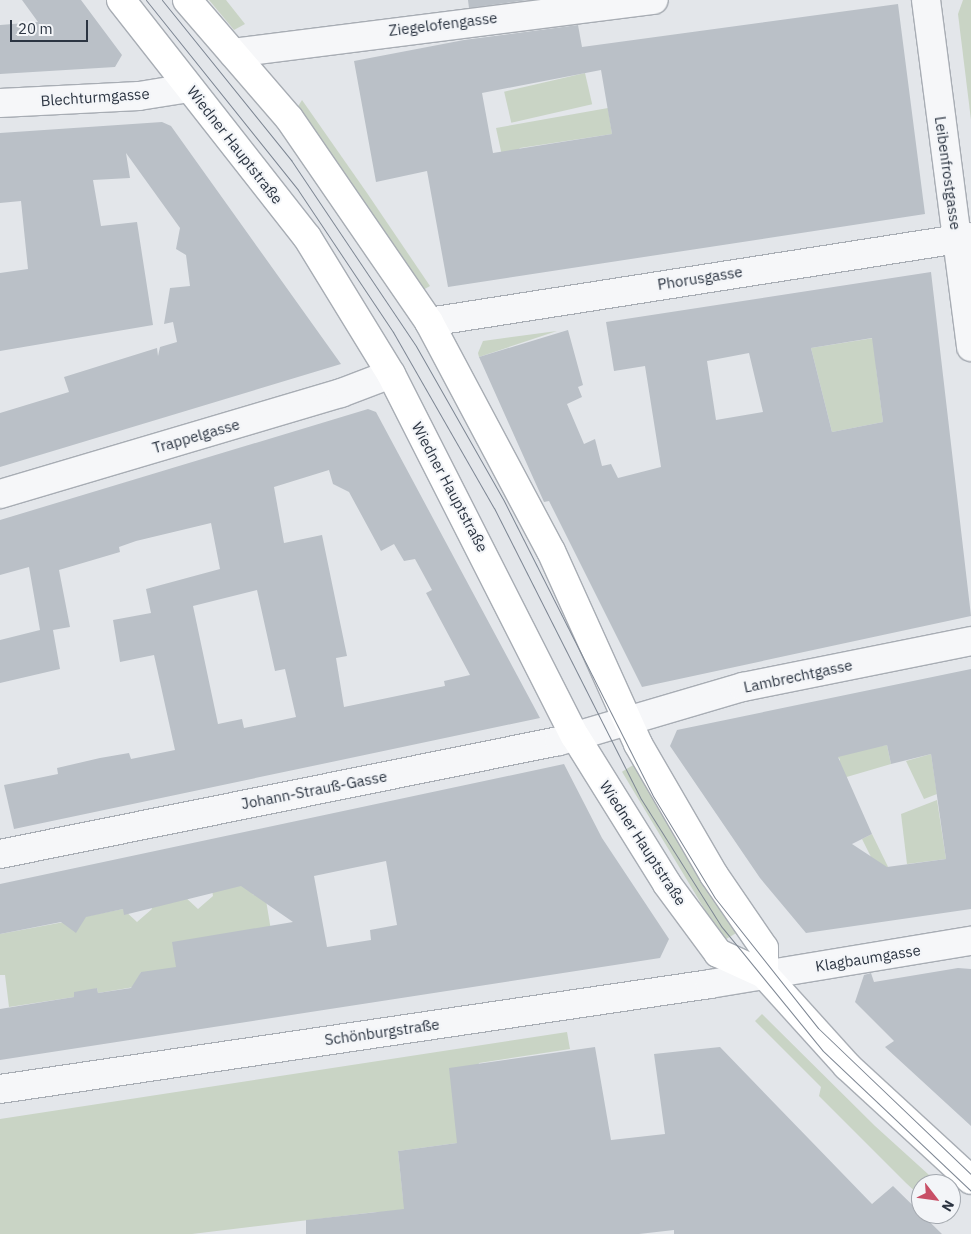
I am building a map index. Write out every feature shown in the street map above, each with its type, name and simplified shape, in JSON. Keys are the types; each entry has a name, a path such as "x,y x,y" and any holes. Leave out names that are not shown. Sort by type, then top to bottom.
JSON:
{"main road":[{"name":"Wiedner Hauptstraße","path":"121,0 307,237 391,374 575,736 667,884 718,953 764,974 854,1073 971,1180"},
{"path":"187,0 289,118 429,322 551,552 627,720 675,810 764,948 764,974"}],"street":[{"name":"Ziegelofengasse","path":"233,53 654,0"},
{"name":"Leibenfrostgasse","path":"926,0 964,238 971,347"},
{"name":"Blechturmgasse","path":"0,103 139,96 189,88"},
{"name":"Phorusgasse","path":"429,322 964,238"},
{"name":"Trappelgasse","path":"0,494 341,393 391,374"},
{"name":"Lambrechtgasse","path":"627,720 743,687 971,641"},
{"name":"Johann-Strauß-Gasse","path":"0,854 575,736 627,720"},
{"name":"Klagbaumgasse","path":"764,974 971,941"},
{"name":"Schönburgstraße","path":"0,1088 764,974"}],"green space":[{"path":"209,0 226,0 245,24 234,30"},
{"path":"963,0 971,0 971,120 958,14"},
{"path":"585,73 592,104 511,123 504,92"},
{"path":"302,100 430,286 423,290 297,108"},
{"path":"608,108 612,134 520,148 504,165 496,128"},
{"path":"557,331 479,357 478,353 483,341"},
{"path":"899,334 876,367 883,422 832,432 811,348"},
{"path":"887,745 891,764 833,781 840,759 833,754"},
{"path":"931,754 937,794 924,799 906,761"},
{"path":"640,761 741,930 723,941 622,772"},
{"path":"937,800 946,859 907,864 901,814"},
{"path":"872,834 891,873 871,857 862,839"},
{"path":"251,884 253,895 265,894 276,961 179,980 141,972 134,987 98,993 97,988 74,997 9,1007 5,975 0,975 0,934 64,922 73,930 82,917 123,909 137,922 152,909 151,904 184,896 198,909 213,896 212,890"},
{"path":"762,1014 875,1126 928,1174 911,1174 911,1188 819,1096 821,1087 755,1021"},
{"path":"567,1032 570,1049 479,1063 457,1143 398,1151 403,1198 418,1216 376,1212 192,1234 0,1234 0,1119"}],"building":[{"path":"22,0 81,0 122,55 115,67 0,74 0,25 38,22"},
{"path":"468,0 529,0 469,8"},
{"path":"898,4 925,214 448,287 427,171 376,182 354,61 464,40 578,25 582,47","holes":["601,70 612,134 493,153 482,93"]},
{"path":"162,122 171,126 341,364 0,467 0,413 69,392 64,377 157,348 158,356 160,347 177,342 173,322 164,324 170,288 190,286 186,255 176,249 180,228 126,153 130,178 93,180 101,226 137,222 153,325 0,351 0,273 28,269 21,201 0,203 0,133"},
{"path":"931,272 971,616 642,687 549,501 544,502 479,357 568,330 583,385 578,387 582,397 567,404 584,444 595,439 602,466 611,464 618,478 661,467 645,366 614,371 606,322","holes":["872,338 883,422 832,432 811,348","749,353 763,412 716,420 707,361"]},
{"path":"368,409 376,412 540,718 14,829 4,785 58,774 57,768 100,758 129,753 131,759 175,750 154,655 120,662 113,620 151,613 146,589 220,569 211,523 136,541 119,547 120,552 59,570 70,627 53,630 60,669 0,683 0,640 40,630 29,567 0,575 0,520","holes":["329,470 333,484 349,492 381,551 394,544 404,561 415,559 432,590 426,593 470,675 444,681 445,686 344,707 336,658 347,656 322,535 284,543 274,487","257,590 275,671 285,669 296,717 244,728 242,719 218,724 193,606"]},
{"path":"971,669 971,909 806,933 760,878 670,746 677,730","holes":["887,745 891,764 931,754 946,859 887,867 852,844 872,834 838,757"]},
{"path":"564,764 602,838 669,939 660,958 0,1060 0,1009 74,997 74,992 97,988 98,993 131,988 141,972 176,967 172,942 293,922 241,886 124,915 123,909 86,917 76,933 61,922 0,934 0,884","holes":["386,861 397,925 370,930 371,940 327,947 314,876"]},
{"path":"958,968 971,969 971,1126 885,1047 894,1041 855,1002 864,975 871,973 874,982"},
{"path":"595,1047 611,1140 665,1134 654,1054 720,1047 872,1204 893,1186 911,1204 911,1224 932,1224 942,1234 674,1234 674,1230 639,1234 306,1234 306,1220 404,1209 398,1151 457,1143 449,1068"}],"tram line":[{"path":"146,0 298,190 393,332 494,508 641,799 721,926 823,1051 971,1191"},
{"path":"162,0 291,160 416,346 504,501 653,796 715,898 818,1028 971,1174"}]}
